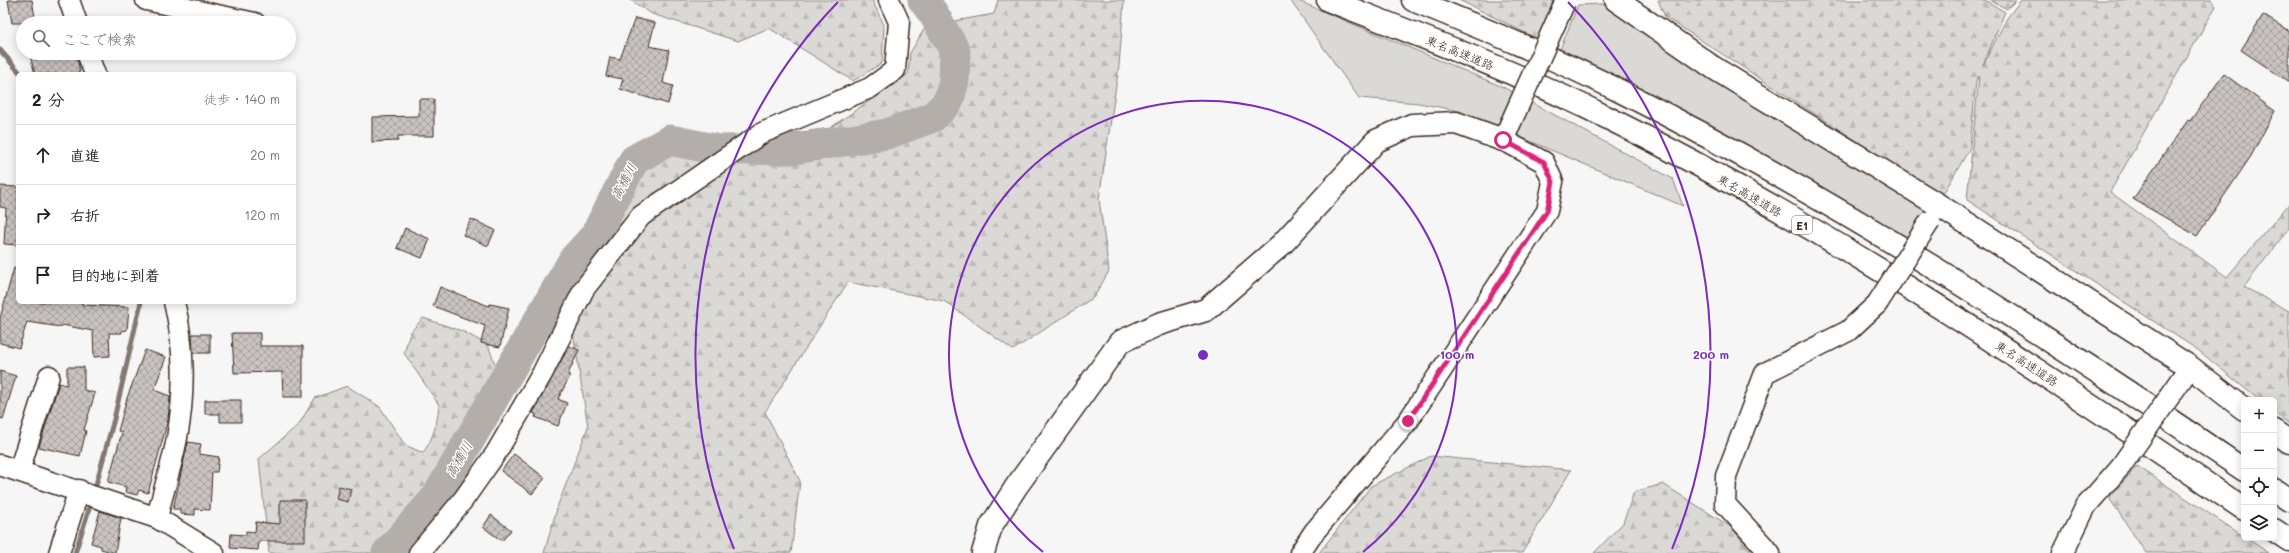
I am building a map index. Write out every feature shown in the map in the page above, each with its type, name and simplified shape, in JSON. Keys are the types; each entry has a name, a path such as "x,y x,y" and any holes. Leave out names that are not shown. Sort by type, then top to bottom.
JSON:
{"main road":[{"name":"東名高速道路","path":"1328,0 1475,57 1610,119 1738,187 1923,296 2054,380 2241,507"},
{"path":"1413,0 1502,36 1622,92 1753,160 1940,270 2242,469"},
{"path":"1616,0 1714,68 1935,214 2187,371 2241,407"},
{"path":"983,553 991,526 1120,342 1159,324 1206,310 1282,244 1376,142 1412,124 1456,123 1505,134"},
{"path":"2276,433 2289,442"},
{"path":"2277,492 2289,500"},
{"path":"2277,532 2289,540"}],"street":[{"path":"69,0 75,16"},
{"path":"146,0 222,16"},
{"path":"419,553 463,500 496,453 542,374 584,289 642,216 714,168 762,133 870,88 895,70 899,22 889,0"},
{"path":"1300,553 1314,532 1408,421 1547,211 1553,182 1544,162 1505,134 1566,1"},
{"path":"90,60 94,72"},
{"path":"1770,553 1725,504 1726,476 1765,373 1848,331 1877,304 1935,214"},
{"path":"157,518 177,437 182,391 182,333 175,304"},
{"path":"2064,553 2086,506 2121,466 2187,371"},
{"path":"19,471 49,376"},
{"path":"0,465 102,498 157,518 214,553"},
{"path":"59,553 81,491"}],"green space":[{"path":"630,0 872,0 884,25 882,63 853,81 769,28 738,41 652,14"},
{"path":"998,0 1124,0 1119,66 1099,199 1109,271 1094,297 1013,350 944,301 848,282 765,412 800,481 791,553 544,553 558,505 588,427 566,288 648,154 830,128 908,74 910,53 926,26 994,14"},
{"path":"1290,0 1296,0 1503,87 1673,179 1683,206 1459,111 1419,103 1359,98"},
{"path":"1459,0 1558,0 1538,39"},
{"path":"1658,0 1985,0 2005,12 1983,65 2007,18 2021,0 2211,0 2216,6 2110,192 2227,277 2289,204 2289,228 2244,287 2289,311 2289,424 2277,414 2277,397 2255,397 2198,350 1967,200 1979,76 1976,81 1970,148 1942,196 1665,17"},
{"path":"1990,0 2016,0 2007,9"},
{"path":"1603,4 1698,70 1927,207 1904,244 1851,206 1784,165 1559,52 1578,5"},
{"path":"423,318 462,331 488,345 499,375 462,466 398,553 269,553 259,459 299,424 315,398 347,386 380,407 405,445 423,453 434,430 439,405 404,353 410,333"},
{"path":"1431,456 1571,470 1522,553 1319,553 1371,486"},
{"path":"2137,466 2241,535 2241,541 2251,541 2269,553 2146,553 2109,498"},
{"path":"1663,484 1731,527 1752,553 1594,553 1623,523 1634,492"}],"building":[{"path":"8,0 32,0 35,16 16,16 16,23 12,23"},
{"path":"2263,15 2289,31 2289,82 2241,50"},
{"path":"635,18 655,23 649,46 669,50 663,83 673,86 668,104 620,89 623,79 606,76 610,57 620,59"},
{"path":"31,60 77,60 80,72 34,72"},
{"path":"2224,74 2275,111 2251,156 2197,236 2133,199 2188,120 2190,121"},
{"path":"419,99 434,99 434,136 398,136 398,141 372,142 372,117 419,116"},
{"path":"0,186 16,187 16,245 4,244 6,208 0,207"},
{"path":"471,219 495,230 488,246 463,235"},
{"path":"405,228 430,239 422,258 397,248"},
{"path":"14,268 16,268 16,304 82,304 129,307 127,330 121,331 122,333 109,333 110,356 94,357 93,331 62,325 61,327 27,322 19,348 0,343 0,318"},
{"path":"440,287 489,306 490,304 509,308 500,347 481,343 485,326 433,306"},
{"path":"232,333 260,333 260,346 303,346 303,397 283,397 282,372 234,373"},
{"path":"192,334 210,334 210,353 193,353"},
{"path":"569,346 579,350 568,374 570,376 558,399 567,403 558,426 535,417 536,414 533,413"},
{"path":"145,350 166,357 154,390 170,396 168,420 148,493 139,490 137,495 125,492 126,487 108,482 122,432 118,431 127,398"},
{"path":"67,367 84,367 84,390 95,393 84,430 86,431 80,456 39,447 59,383 67,385"},
{"path":"0,371 16,376 3,419 0,418"},
{"path":"205,400 241,400 241,422 220,422 220,414 205,414"},
{"path":"188,442 201,444 199,454 219,457 217,472 212,472 210,510 195,509 195,515 180,514 180,509 173,509"},
{"path":"514,454 545,478 532,494 501,471"},
{"path":"339,486 351,489 348,502 336,499"},
{"path":"280,500 305,500 305,541 259,541 258,550 230,548 231,534 246,535 246,531 255,532 256,522 280,524"},
{"path":"100,511 121,518 115,553 101,549 101,546 91,543"},
{"path":"491,515 511,530 502,541 483,527"}],"waterway":[{"name":"高橋川","path":"387,553 436,498 574,259 595,236 634,160 670,140 719,150 795,149 887,134 933,117 948,102 954,81 955,51 933,13 923,0"},
{"path":"0,50 19,72"},
{"path":"94,492 114,419 141,304"},
{"path":"75,553 92,500"}],"route":[{"path":"1408,421 1547,211 1553,182 1544,162 1503,140"}]}
